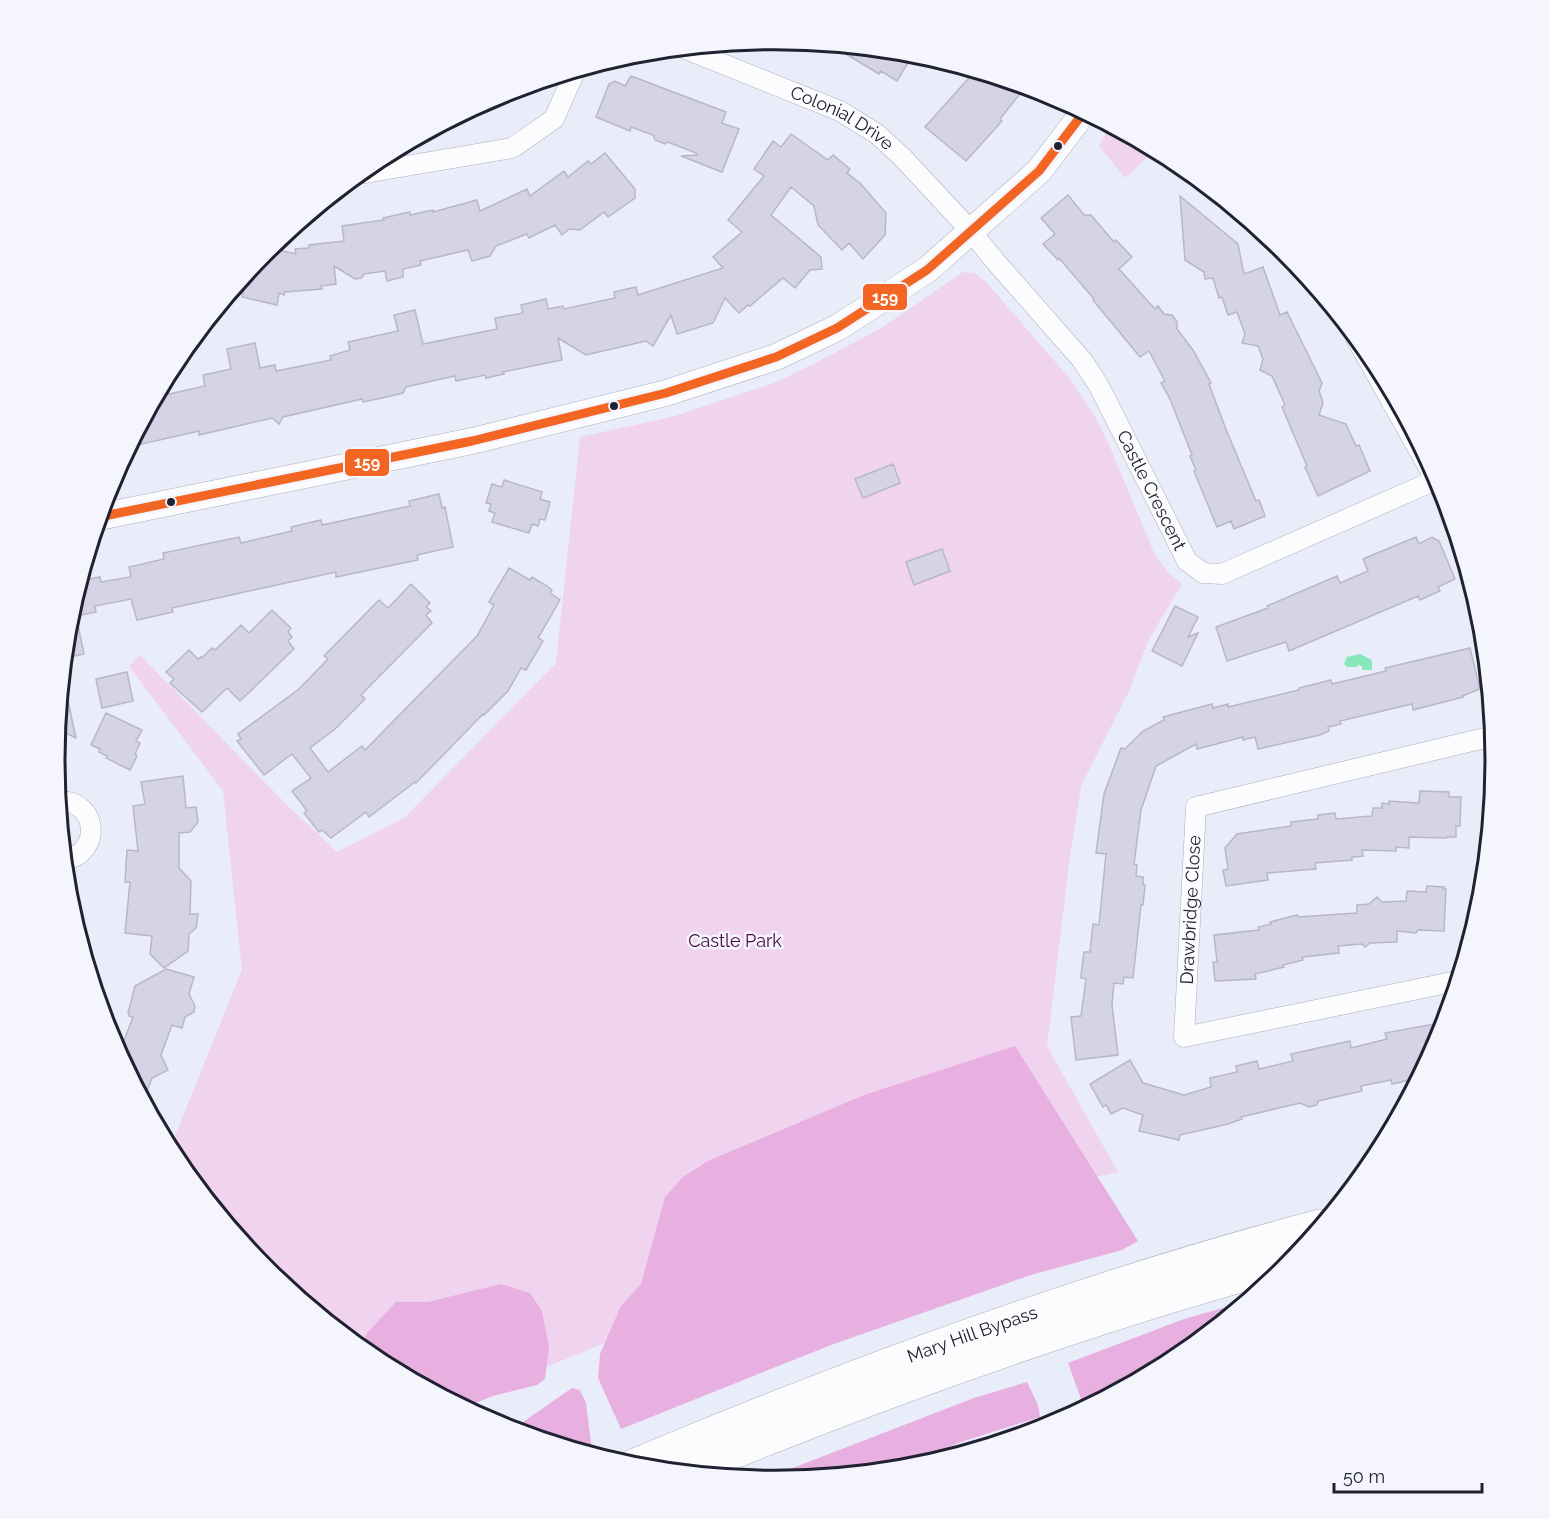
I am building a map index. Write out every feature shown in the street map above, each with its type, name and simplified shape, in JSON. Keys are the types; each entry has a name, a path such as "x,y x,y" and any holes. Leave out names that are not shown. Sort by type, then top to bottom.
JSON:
{"highway":[{"name":"Mary Hill Bypass","path":"651,1458 756,1414 1013,1319 1156,1273 1308,1230"},
{"name":"Mary Hill Bypass","path":"704,1465 839,1411 950,1370 1080,1325 1271,1268"}],"street":[{"name":"Colonial Drive","path":"699,54 840,111 860,122 902,157 970,230"},
{"path":"379,171 512,148 554,119 572,80"},
{"path":"109,515 472,441 666,393 776,357 837,328 927,270 1039,171 1079,118"},
{"name":"Castle Crescent","path":"970,230 1082,360 1100,386 1187,561 1203,573 1222,574 1431,488"},
{"name":"Drawbridge Close","path":"1449,983 1184,1037 1196,807 1484,738"},
{"path":"67,802 80,807 87,814 91,824 89,843 84,851 72,858"}],"green space":[{"path":"1106,132 1148,156 1125,178 1099,146"},
{"name":"Castle Park","path":"963,272 974,273 986,282 1071,380 1096,418 1155,555 1168,572 1182,584 1148,641 1129,691 1081,786 1070,856 1047,1046 1118,1172 902,1221 468,1399 381,1350 307,1293 241,1228 212,1192 174,1137 242,970 223,791 129,666 140,655 287,805 337,852 404,818 556,663 580,437 675,416 774,383 883,327"}],"shaded area":[{"path":"1360,654 1372,660 1372,670 1362,670 1362,666 1359,665 1347,667 1344,664 1347,657"},
{"path":"1015,1046 1138,1241 1122,1250 1031,1275 831,1345 621,1429 598,1378 600,1354 621,1306 641,1284 665,1197 683,1177 708,1161 864,1095"},
{"path":"501,1284 530,1293 542,1311 549,1348 545,1379 537,1385 493,1396 476,1403 420,1374 365,1338 396,1302 428,1302"},
{"path":"1226,1307 1169,1350 1081,1399 1068,1363 1184,1319"},
{"path":"1027,1382 1038,1405 1040,1417 948,1448 914,1456 868,1463 789,1469 974,1398"},
{"path":"572,1388 580,1390 586,1403 591,1445 547,1432 522,1422"}],"building":[{"path":"845,54 908,62 897,81 881,71 879,74"},
{"path":"631,76 726,112 722,123 739,129 722,172 681,156 697,155 696,153 668,142 665,144 655,140 653,135 631,127 630,131 596,117 609,84 615,81 625,86"},
{"path":"970,77 1020,94 1000,119 1002,121 966,161 925,127"},
{"path":"791,134 828,160 833,155 850,169 847,173 860,183 886,213 885,235 863,259 849,243 842,250 818,225 814,206 791,187 771,215 821,257 822,269 810,270 795,288 783,278 739,313 725,298 713,323 677,334 671,315 653,346 646,341 586,355 558,338 562,360 503,372 504,374 486,378 485,375 456,381 455,376 423,383 406,387 403,393 363,402 362,399 283,417 279,424 272,418 199,435 199,431 138,445 166,395 205,386 203,375 231,369 227,349 255,343 260,368 275,365 276,371 331,360 330,356 350,350 348,342 398,331 394,315 415,310 423,344 497,329 495,318 523,313 521,305 546,299 548,309 563,306 564,309 615,298 614,292 636,287 638,295 723,268 713,257 742,232 728,220 764,176 754,169 773,141 781,147"},
{"path":"605,153 635,189 635,198 608,217 604,212 580,230 569,229 562,235 555,225 529,238 527,234 496,246 490,256 472,261 468,250 420,261 421,265 403,269 403,277 387,281 385,271 364,274 361,278 355,279 334,266 336,284 321,286 322,289 285,292 284,295 279,293 277,305 242,297 244,288 280,250 296,254 295,249 309,248 309,245 344,241 342,226 384,220 383,218 410,212 410,215 433,210 433,212 477,200 480,211 527,189 530,196 564,171 568,177 588,161 591,164"},
{"path":"1068,195 1084,215 1091,215 1114,242 1116,240 1132,257 1119,269 1155,309 1158,306 1164,314 1172,315 1177,322 1177,329 1193,350 1211,383 1209,384 1227,432 1256,501 1259,500 1265,516 1234,529 1231,521 1217,527 1194,471 1196,470 1190,456 1192,455 1170,399 1161,383 1165,381 1149,351 1140,357 1059,258 1058,260 1043,244 1055,234 1041,218"},
{"path":"1180,196 1238,244 1244,274 1263,267 1280,315 1287,312 1322,383 1319,391 1323,403 1319,415 1346,424 1356,446 1359,445 1370,471 1318,496 1272,376 1260,370 1263,359 1258,346 1242,343 1245,334 1237,312 1228,315 1222,297 1219,298 1213,278 1205,279 1204,272 1185,260"},
{"path":"893,464 900,483 863,498 855,479"},
{"path":"504,480 542,492 540,499 550,502 545,520 540,519 538,526 532,524 529,533 492,522 495,513 489,511 491,504 486,503 492,484 502,487"},
{"path":"439,494 442,508 445,507 453,547 417,555 418,560 336,577 336,572 172,608 173,612 137,620 131,599 95,606 96,612 80,615 88,579 100,577 101,582 131,577 129,567 164,559 163,553 239,537 241,543 292,531 291,527 321,520 322,525 410,506 409,501"},
{"path":"1416,537 1419,544 1432,537 1439,541 1455,579 1438,587 1440,591 1420,600 1418,596 1289,651 1286,642 1227,661 1216,627 1268,608 1267,606 1337,576 1340,583 1368,571 1363,559"},
{"path":"942,549 950,571 914,585 906,562"},
{"path":"509,568 530,580 532,577 547,586 552,590 550,593 560,600 538,638 543,641 526,670 521,668 508,691 416,783 369,817 366,812 331,838 322,830 319,832 304,813 307,811 292,791 311,778 292,754 264,775 237,741 241,739 238,734 299,689 328,659 324,656 379,600 388,608 411,584 430,603 426,607 431,611 426,615 432,623 361,695 365,699 335,729 310,748 328,772 362,746 365,750 477,636 494,605 489,602"},
{"path":"1175,606 1198,617 1188,637 1198,633 1182,666 1152,651"},
{"path":"272,610 291,628 288,632 292,637 288,641 294,649 240,701 227,688 202,712 170,683 174,679 166,672 189,650 198,659 202,658 212,648 215,650 241,625 249,633"},
{"path":"78,626 84,654 73,656"},
{"path":"1470,648 1480,689 1463,697 1413,710 1412,704 1340,721 1341,724 1328,727 1329,731 1320,735 1258,749 1255,737 1243,740 1243,737 1197,749 1196,744 1156,766 1141,810 1134,864 1137,865 1136,876 1143,877 1143,885 1145,885 1133,978 1124,977 1123,984 1114,983 1112,1005 1118,1055 1076,1060 1071,1017 1081,1016 1086,979 1081,978 1084,952 1090,952 1093,924 1099,925 1106,854 1096,853 1104,794 1121,748 1125,749 1143,731 1164,720 1163,717 1212,704 1213,708 1228,704 1228,707 1331,680 1332,684 1386,671 1385,668"},
{"path":"127,672 133,701 102,708 96,679"},
{"path":"68,701 76,738 66,733"},
{"path":"106,713 142,730 136,741 140,743 135,754 137,756 130,770 106,758 107,756 99,752 100,749 91,745"},
{"path":"183,776 186,808 196,807 198,822 190,832 179,833 179,868 191,881 190,914 198,914 196,928 189,934 188,951 164,968 150,954 152,936 125,933 130,882 125,882 127,850 138,851 133,806 145,804 141,782"},
{"path":"1420,791 1449,792 1449,797 1461,797 1460,826 1456,826 1456,837 1409,837 1409,848 1396,847 1396,851 1362,850 1363,856 1352,857 1352,860 1315,863 1316,869 1267,873 1268,880 1226,886 1223,870 1228,869 1225,848 1237,834 1291,826 1291,822 1318,819 1318,815 1335,813 1336,819 1372,816 1373,808 1382,808 1382,803 1390,804 1389,801 1419,803"},
{"path":"1427,886 1446,889 1444,931 1418,930 1416,933 1397,931 1397,942 1370,943 1365,947 1362,944 1338,946 1339,953 1302,957 1303,960 1283,965 1284,967 1255,974 1256,979 1215,981 1213,962 1217,962 1214,935 1259,930 1258,927 1271,924 1270,922 1297,915 1298,917 1357,913 1357,905 1369,904 1377,897 1382,902 1406,901 1407,891 1426,892"},
{"path":"166,969 194,977 189,994 195,1006 194,1012 185,1017 182,1028 172,1025 161,1055 168,1070 152,1078 147,1091 124,1042 133,1017 128,1013 135,986"},
{"path":"1434,1024 1409,1080 1392,1084 1391,1080 1361,1086 1362,1091 1318,1101 1317,1105 1309,1107 1300,1103 1241,1117 1242,1119 1228,1124 1180,1135 1179,1140 1139,1131 1143,1115 1123,1108 1111,1114 1106,1105 1103,1107 1090,1084 1130,1060 1143,1083 1184,1095 1211,1087 1210,1078 1237,1072 1236,1066 1257,1061 1259,1069 1293,1061 1291,1054 1350,1041 1351,1048 1387,1039 1385,1033"}],"transit line":[{"name":"159","path":"109,515 472,441 666,393 776,357 837,328 927,270 1039,171 1079,118"}]}
